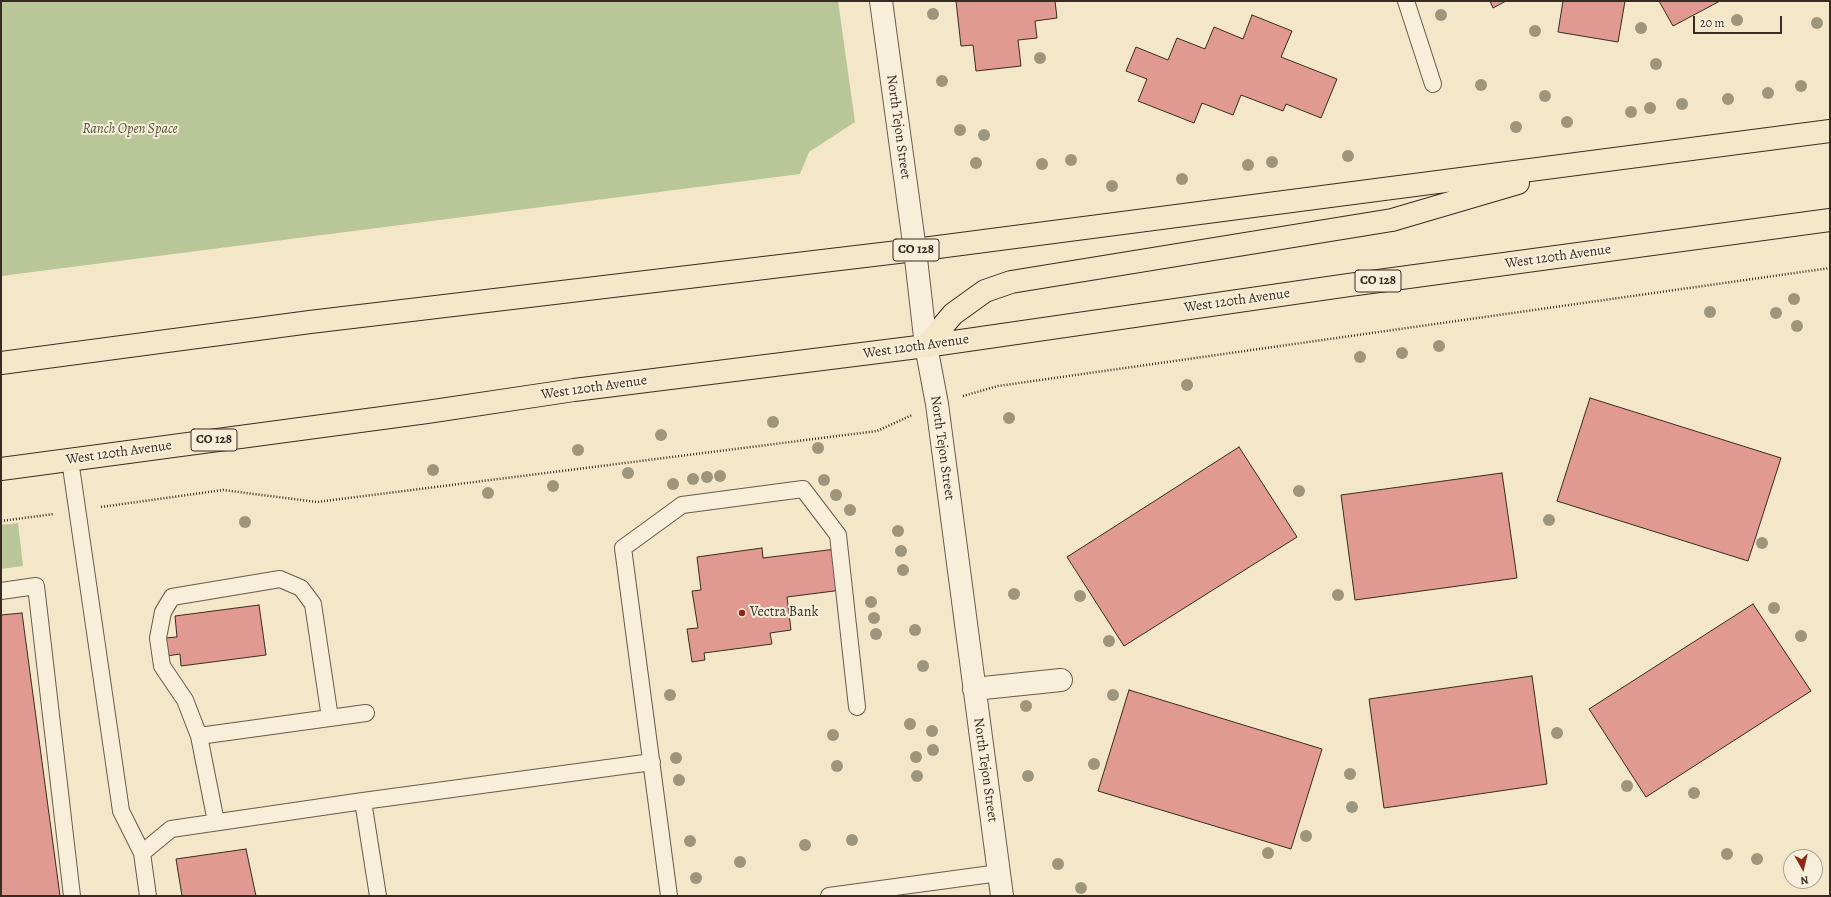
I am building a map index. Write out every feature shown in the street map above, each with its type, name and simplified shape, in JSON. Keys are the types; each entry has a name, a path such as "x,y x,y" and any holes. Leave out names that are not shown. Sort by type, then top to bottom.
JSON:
{"main road":[{"name":"CO 128","path":"1,363 318,321 915,250 1830,131"},
{"path":"926,346 953,314 984,290 1011,282 1392,220 1582,164"},
{"name":"West 120th Avenue","path":"1,469 427,412 574,390 926,346 1349,285 1830,220"}],"street":[{"name":"North Tejon Street","path":"881,1 915,250 926,346 937,404 1002,896"},
{"path":"974,689 1061,680"}],"lane":[{"path":"1406,1 1433,84"},
{"path":"70,460 121,810 142,853 148,896"},
{"path":"669,896 623,548 682,505 803,489 838,534 857,707"},
{"path":"216,822 199,736 185,700 162,666 158,638 163,612 172,596 280,579 301,588 313,604 330,718"},
{"path":"1,591 36,586 72,896"},
{"path":"199,736 366,714"},
{"path":"142,853 170,829 362,801 652,762"},
{"path":"362,801 378,896"},
{"path":"829,896 999,873"}],"green space":[{"name":"Ranch Open Space","path":"1,1 838,1 855,122 809,152 800,174 1,276"},
{"path":"18,523 23,566 1,569 1,525"}],"building":[{"path":"956,1 1055,1 1057,18 1035,21 1037,38 1018,40 1021,66 976,71 973,45 961,46"},
{"path":"1490,1 1506,1 1493,8"},
{"path":"1563,1 1625,1 1618,42 1558,32"},
{"path":"1659,1 1720,1 1673,26"},
{"path":"1252,15 1292,31 1281,57 1337,79 1321,118 1286,104 1283,111 1241,95 1233,115 1202,103 1194,123 1138,101 1147,79 1126,71 1136,47 1168,60 1177,38 1205,49 1214,27 1243,39"},
{"path":"1590,398 1781,458 1748,561 1557,501"},
{"path":"1239,447 1297,537 1124,646 1067,557"},
{"path":"1502,473 1517,578 1355,600 1341,495"},
{"name":"Vectra Bank","path":"762,548 763,558 836,549 842,590 787,597 791,630 770,633 772,644 704,653 705,660 692,662 687,629 698,628 692,591 701,590 697,557"},
{"path":"1753,604 1811,691 1646,797 1589,709"},
{"path":"259,605 266,655 181,666 180,654 167,656 165,638 177,637 175,616"},
{"path":"22,613 60,896 1,896 1,615"},
{"path":"1532,676 1547,784 1384,808 1369,699"},
{"path":"1129,690 1322,749 1291,849 1098,791"},
{"path":"246,849 256,896 182,896 176,859"}],"place":[{"name":"Vectra Bank","path":"742,613"}]}
